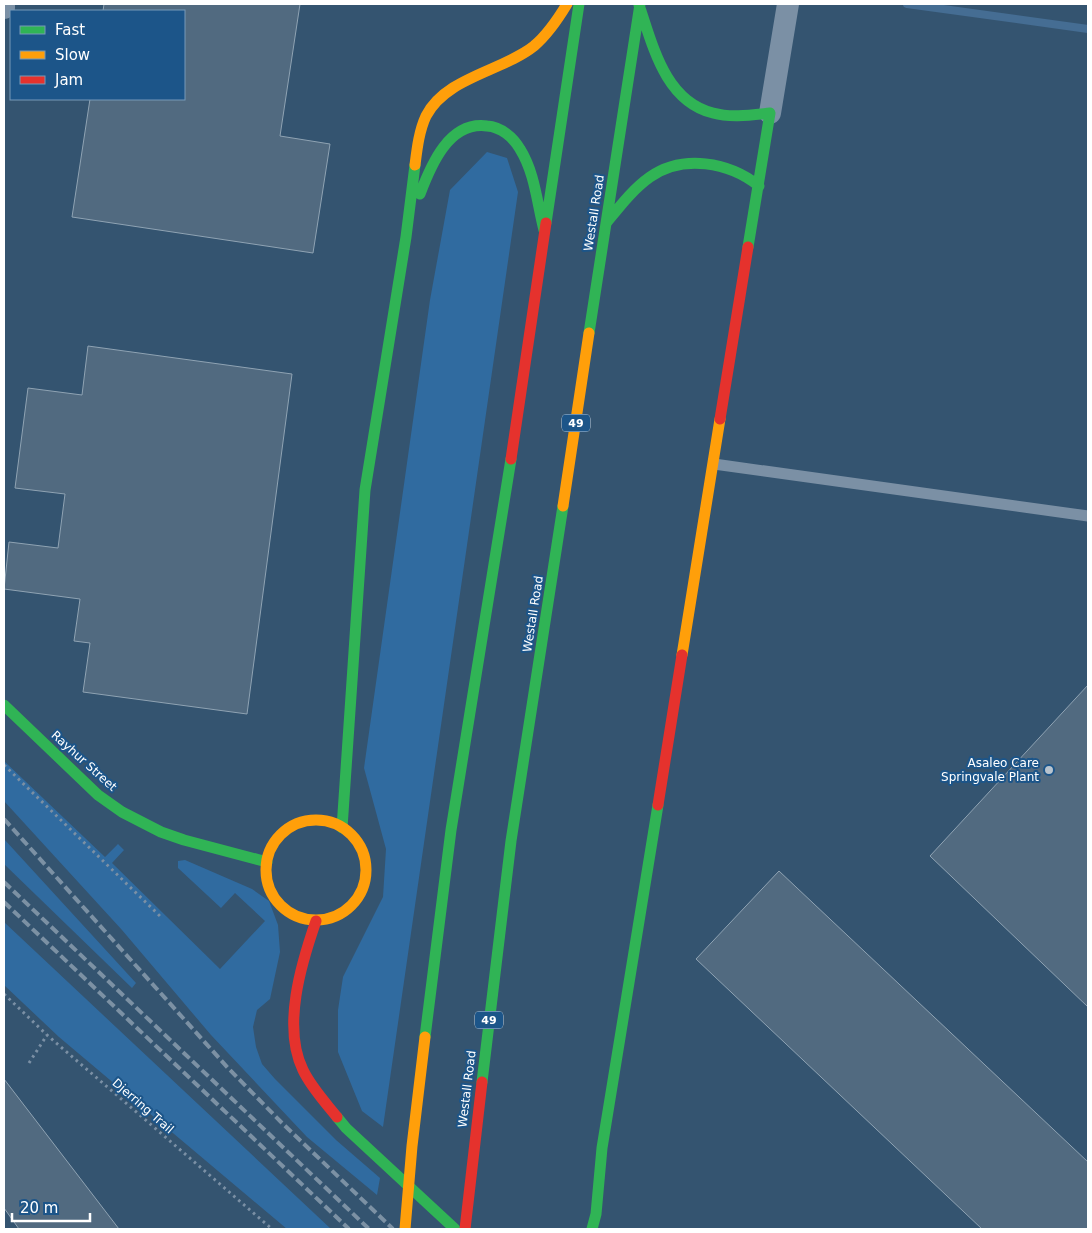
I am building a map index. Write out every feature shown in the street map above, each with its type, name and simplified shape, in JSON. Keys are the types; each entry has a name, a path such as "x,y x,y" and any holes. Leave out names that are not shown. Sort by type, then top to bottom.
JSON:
{"main road":[{"path":"342,828 365,490 406,237 419,137 426,116 436,102 462,82 534,46 558,18 567,4"},
{"path":"405,1229 412,1146 451,830 500,530 579,4"},
{"path":"592,1229 596,1214 602,1148 770,113 734,116 713,113 690,104 676,91 665,75 656,56 640,4"},
{"name":"Westall Road","path":"465,1229 467,1198 511,841 640,4"},
{"path":"406,237 425,180 435,161 457,133 467,126 482,125 498,128 511,137 521,150 529,170 544,230"},
{"path":"607,222 636,188 651,176 665,168 681,164 701,164 722,168 740,174 759,186"},
{"name":"Rayhur Street","path":"4,705 98,795 122,812 161,832 184,840 266,862"},
{"path":"310,821 326,822 342,828 354,838 362,852 366,867 364,883 358,898 347,910 333,917 316,920 303,918 289,912 278,903 270,891 266,877 266,862 272,847 282,834 295,826 310,821"},
{"path":"316,920 303,958 294,1014 296,1050 303,1071 325,1103 346,1128 455,1229"}],"street":[{"path":"770,113 788,4"}],"lane":[{"path":"714,464 1088,516"}],"path":[{"path":"4,766 162,918"},
{"name":"Djerring Trail","path":"4,994 47,1036 272,1229"},
{"path":"29,1063 47,1036"}],"shaded area":[{"path":"487,152 507,158 518,192 383,1127 362,1111 338,1052 338,1010 343,977 383,897 386,849 364,768 430,300 450,190"},
{"path":"4,761 105,857 118,844 124,850 112,863 220,969 265,921 235,893 221,908 178,868 178,861 185,860 252,889 269,901 278,925 280,952 270,999 257,1010 253,1027 256,1047 262,1064 336,1140 380,1178 377,1195 307,1137 211,1035 122,930 4,801"},
{"path":"4,839 136,983 132,988 4,864"},
{"path":"4,922 331,1229 287,1229 59,1037 4,985"}],"building":[{"path":"104,4 300,4 280,136 330,144 313,253 72,217 90,100 185,100 185,10 103,10"},
{"path":"88,346 292,374 247,714 83,692 90,643 74,641 80,599 4,589 9,542 58,548 65,494 15,488 28,388 82,395"},
{"name":"Asaleo Care Springvale Plant","path":"1088,685 1088,1007 930,856"},
{"path":"779,871 1088,1162 1088,1229 982,1229 696,959"},
{"path":"4,1079 119,1229 19,1229 4,1208"}],"waterway":[{"path":"907,4 1088,29"}],"railway":[{"path":"4,819 228,1068 282,1123 393,1229"},
{"path":"4,882 369,1229"},
{"path":"4,902 349,1229"}],"traffic: fast":[{"path":"546,223 579,4"},
{"path":"589,333 640,4"},
{"path":"639,5 663,70 683,97 697,107 720,115 741,116 770,113 748,247"},
{"path":"420,194 436,158 452,138 462,130 474,126 492,127 510,137 525,158 532,178 544,230"},
{"path":"607,222 627,198 650,177 677,165 691,163 720,167 734,171 759,186"},
{"path":"342,828 365,490 406,237 415,165"},
{"path":"425,1037 451,830 511,459"},
{"path":"482,1082 511,841 563,506"},
{"path":"4,705 98,795 122,812 161,832 184,840 267,862"},
{"path":"592,1229 596,1214 602,1148 658,805"},
{"path":"337,1117 346,1128 455,1229"}],"traffic: slow":[{"path":"415,165 422,128 426,116 435,103 461,83 521,55 534,46 552,26 567,4"},
{"path":"563,506 589,333"},
{"path":"682,655 720,419"},
{"path":"316,820 335,824 351,835 362,851 366,870 362,889 351,905 335,916 316,920 297,916 281,905 270,889 266,870 270,851 281,835 297,824 316,820"},
{"path":"405,1229 412,1146 425,1037"}],"traffic: jam":[{"path":"511,459 546,223"},
{"path":"720,419 748,247"},
{"path":"658,805 682,655"},
{"path":"316,921 305,956 296,996 294,1035 297,1053 306,1076 337,1117"},
{"path":"465,1229 482,1082"}],"place":[{"name":"Asaleo Care Springvale Plant","path":"1049,770"}]}
